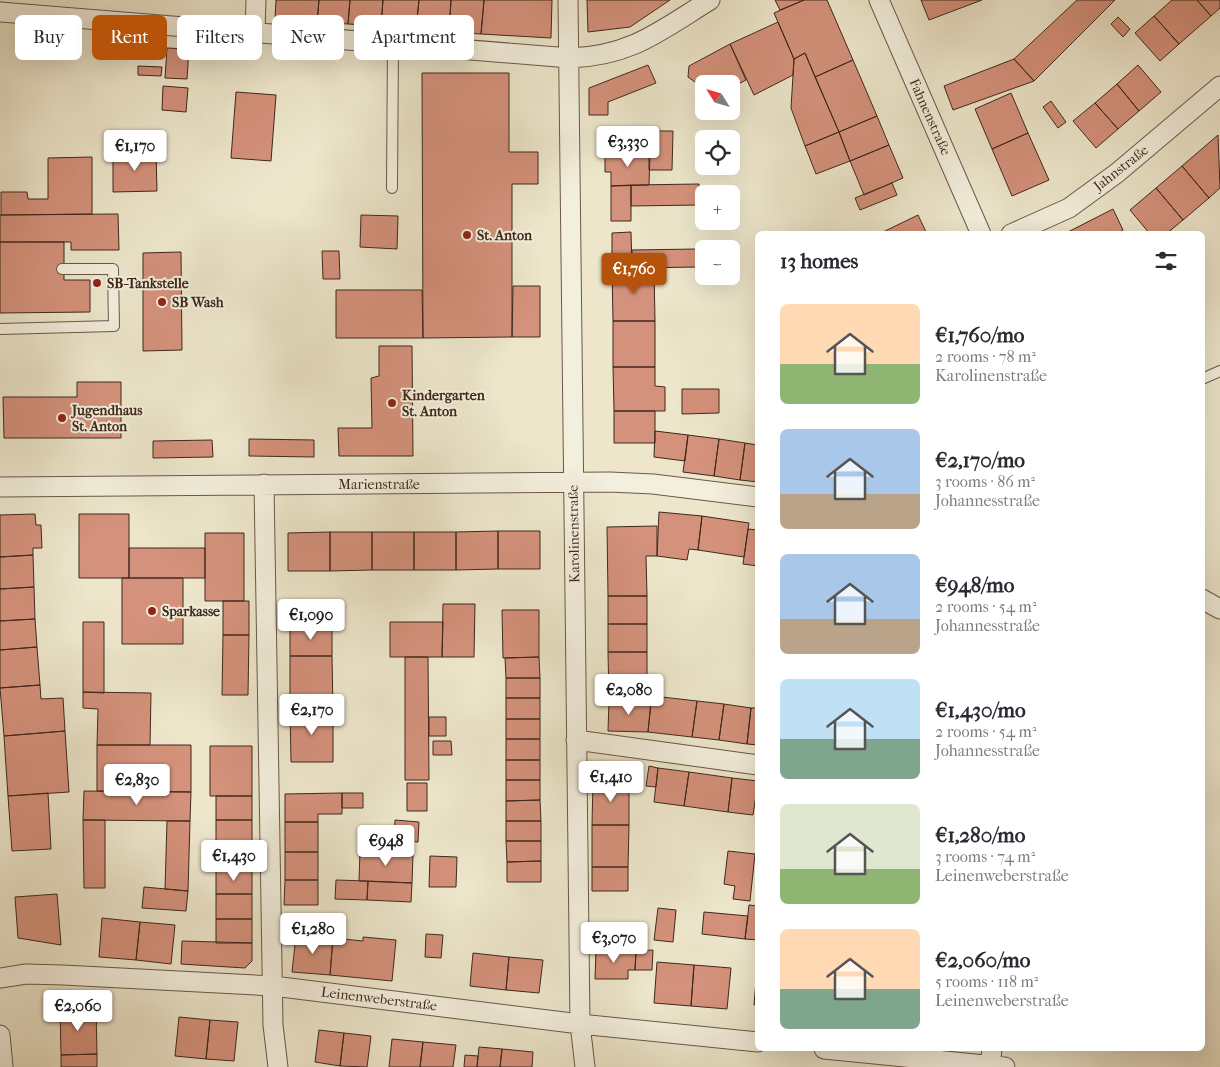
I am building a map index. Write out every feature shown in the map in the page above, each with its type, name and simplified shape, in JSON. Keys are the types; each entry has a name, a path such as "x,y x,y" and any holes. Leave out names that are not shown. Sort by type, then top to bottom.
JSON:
{"street":[{"path":"256,0 256,15"},
{"name":"Karolinenstraße","path":"568,0 580,1024 585,1067"},
{"path":"474,50 570,58 596,57 620,51 644,41 710,0"},
{"name":"Fahnenstraße","path":"879,0 980,231"},
{"path":"0,12 177,25"},
{"path":"262,32 354,40"},
{"name":"Jahnstraße","path":"1017,231 1077,202 1117,173 1220,86"},
{"path":"264,484 273,1025 278,1067"},
{"name":"Marienstraße","path":"0,487 264,484 653,484 755,496"},
{"path":"1205,601 1220,609"},
{"path":"576,740 755,765"},
{"name":"Leinenweberstraße","path":"0,978 26,974 63,975 273,986 580,1024 755,1042"},
{"path":"0,1034 2,1067"},
{"path":"850,1051 994,1062"}],"lane":[{"path":"392,188 393,60"},
{"path":"0,329 114,326 113,269 62,269"},
{"path":"1205,378 1220,371"}],"building":[{"path":"276,0 319,0 318,15 275,15"},
{"path":"319,0 350,0 348,24 344,24 344,15 318,15"},
{"path":"350,0 383,0 382,15 354,15 354,24 348,24"},
{"path":"383,0 419,0 417,15 382,15"},
{"path":"419,0 451,0 450,15 417,15"},
{"path":"451,0 484,0 481,34 474,34 474,15 450,15"},
{"path":"484,0 552,0 551,38 481,34"},
{"path":"587,0 670,0 630,27 588,32"},
{"path":"775,0 804,0 780,10"},
{"path":"804,0 827,0 853,60 815,77 805,53 794,59 774,13"},
{"path":"921,0 982,0 929,20"},
{"path":"1077,0 1115,0 1034,81 1014,59"},
{"path":"1172,0 1197,0 1211,16 1179,44 1154,16"},
{"path":"1197,0 1220,0 1220,8 1211,16"},
{"path":"1154,16 1179,44 1160,61 1135,33"},
{"path":"1118,17 1130,29 1123,37 1111,24"},
{"path":"778,22 794,59 793,75 754,95 730,44"},
{"path":"730,44 746,80 740,83 740,75 695,75 695,82 688,77 689,66"},
{"path":"167,48 177,48 177,60 188,60 187,79 165,78"},
{"path":"805,53 839,132 805,146 791,108 794,59"},
{"path":"1014,59 1034,81 953,110 944,86"},
{"path":"853,60 877,116 839,132 815,77"},
{"path":"648,65 656,83 608,102 608,115 589,115 589,88"},
{"path":"1138,65 1161,92 1139,111 1117,84"},
{"path":"138,66 162,67 161,76 138,75"},
{"name":"St. Anton","path":"422,73 509,73 509,152 538,152 538,184 512,184 512,337 423,338"},
{"path":"1117,84 1139,111 1118,129 1095,103"},
{"path":"163,86 188,88 186,112 162,110"},
{"path":"236,92 276,95 271,161 231,158"},
{"path":"1011,93 1028,133 992,149 975,109"},
{"path":"1051,101 1066,122 1058,128 1043,107"},
{"path":"1095,103 1118,129 1096,148 1073,121"},
{"path":"877,116 889,145 850,161 839,132"},
{"path":"649,131 673,131 672,170 649,170"},
{"path":"839,132 850,161 816,174 805,146"},
{"path":"1028,133 1049,180 1012,196 992,149"},
{"path":"1218,135 1220,188 1209,198 1182,166"},
{"path":"889,145 903,178 864,195 850,161"},
{"path":"611,148 630,148 630,154 650,154 649,185 611,186 611,172 605,172 605,155 611,154"},
{"path":"156,152 157,191 113,192 113,153"},
{"path":"92,157 92,214 1,215 1,192 27,192 28,199 48,199 48,158"},
{"path":"1182,166 1209,198 1183,220 1156,188"},
{"path":"892,183 897,195 860,210 855,198"},
{"path":"699,184 695,185 695,205 631,206 631,185"},
{"path":"631,185 631,221 611,221 611,186"},
{"path":"1156,188 1183,220 1170,231 1148,231 1130,210"},
{"path":"1113,209 1123,230 1121,231 1070,231"},
{"path":"118,214 119,250 71,250 71,242 0,242 0,215"},
{"path":"361,215 398,216 397,249 360,247"},
{"path":"918,215 926,231 885,231"},
{"path":"631,232 632,268 612,269 612,233"},
{"path":"0,242 64,242 64,280 90,280 90,312 0,313"},
{"path":"695,249 695,267 632,268 632,250"},
{"path":"322,251 339,251 340,279 323,279"},
{"name":"SB Wash","path":"181,252 182,350 143,351 143,253"},
{"path":"654,268 655,321 613,321 612,269"},
{"path":"513,286 540,286 540,337 512,337"},
{"path":"336,290 422,290 423,338 336,338"},
{"path":"613,321 655,321 655,367 613,367"},
{"name":"Kindergarten St. Anton","path":"379,346 412,346 413,456 339,456 338,428 372,428 371,378 379,376"},
{"path":"613,367 655,367 655,386 665,387 665,411 614,411"},
{"name":"Jugendhaus St. Anton","path":"77,382 121,382 121,438 4,438 3,397 77,397"},
{"path":"682,389 719,389 719,413 682,414"},
{"path":"614,411 655,411 655,443 614,443"},
{"path":"655,431 688,435 685,461 654,457"},
{"path":"688,435 719,439 714,476 683,472"},
{"path":"249,439 314,440 314,457 249,456"},
{"path":"719,439 745,443 740,480 714,476"},
{"path":"212,440 213,457 153,458 153,441"},
{"path":"745,443 755,445 755,482 740,480"},
{"path":"659,512 702,516 698,550 689,549 687,560 657,556"},
{"path":"35,514 36,525 41,525 42,548 33,548 33,555 0,557 0,515"},
{"path":"79,514 129,514 129,578 79,578"},
{"path":"702,516 749,523 744,557 698,550"},
{"path":"657,526 657,556 646,556 647,596 608,596 607,527"},
{"path":"748,529 755,530 755,566 743,564"},
{"path":"498,531 540,531 540,569 498,569"},
{"path":"498,531 498,569 456,570 456,532"},
{"path":"330,532 372,532 372,570 330,571"},
{"path":"330,532 330,571 288,571 288,533"},
{"path":"372,532 414,532 414,570 372,570"},
{"path":"414,532 456,532 456,570 414,570"},
{"path":"205,533 244,533 244,601 205,601"},
{"path":"129,548 205,548 205,578 129,578"},
{"path":"33,555 34,587 0,589 0,557"},
{"name":"Sparkasse","path":"122,578 183,578 183,644 122,644"},
{"path":"34,587 35,619 0,621 0,589"},
{"path":"608,596 647,596 647,624 608,624"},
{"path":"223,601 249,601 249,635 223,635"},
{"path":"443,604 475,604 474,657 442,657"},
{"path":"502,610 539,610 539,657 503,658"},
{"path":"35,619 37,647 0,650 0,621"},
{"path":"83,622 104,622 104,693 83,692"},
{"path":"390,622 443,622 442,657 390,657"},
{"path":"608,624 647,624 647,652 608,652"},
{"path":"290,626 332,626 332,656 290,656"},
{"path":"223,635 249,635 248,695 222,695"},
{"path":"37,647 40,685 0,688 0,650"},
{"path":"608,652 647,652 647,701 609,701"},
{"path":"290,656 332,656 333,710 290,710"},
{"path":"405,657 428,657 429,780 405,780"},
{"path":"539,657 540,678 506,678 505,658"},
{"path":"506,678 540,678 540,698 506,698"},
{"path":"40,685 41,699 63,698 65,731 4,736 0,688"},
{"path":"83,692 151,693 150,745 97,745 98,709 83,708"},
{"path":"662,697 697,701 692,737 648,732 651,700 662,701"},
{"path":"506,698 540,698 540,719 506,719"},
{"path":"609,701 647,701 647,704 651,704 648,732 608,731"},
{"path":"697,701 724,704 719,740 692,737"},
{"path":"724,704 751,708 747,744 719,740"},
{"path":"751,708 755,708 755,745 747,744"},
{"path":"290,710 333,710 333,762 291,762"},
{"path":"429,717 446,717 446,736 429,736"},
{"path":"506,719 540,719 540,739 506,739"},
{"path":"65,731 69,792 8,796 4,736"},
{"path":"506,739 540,739 540,760 506,760"},
{"path":"433,741 451,741 452,755 433,755"},
{"path":"97,745 191,745 191,792 97,791"},
{"path":"210,746 252,746 252,796 210,796"},
{"path":"506,760 540,760 540,780 506,780"},
{"path":"649,766 658,768 656,787 646,786"},
{"path":"658,768 689,772 684,806 654,802"},
{"path":"689,772 732,778 728,812 684,806"},
{"path":"732,778 755,781 753,815 728,812"},
{"path":"506,780 540,780 540,800 506,801"},
{"path":"593,780 629,780 629,825 592,825"},
{"path":"407,783 427,783 427,811 407,811"},
{"path":"84,791 191,792 190,821 83,820"},
{"path":"48,793 51,849 12,851 8,796"},
{"path":"342,793 342,814 318,814 318,822 285,822 285,794"},
{"path":"342,793 363,793 363,808 342,808"},
{"path":"216,796 252,796 252,820 216,820"},
{"path":"540,800 541,821 506,821 506,801"},
{"path":"83,820 105,820 105,888 84,888"},
{"path":"216,820 252,820 252,845 216,845"},
{"path":"395,820 419,822 418,842 394,840"},
{"path":"167,821 190,821 188,891 165,889"},
{"path":"506,821 541,821 541,841 506,841"},
{"path":"285,822 318,822 318,852 285,852"},
{"path":"592,825 629,825 628,867 592,867"},
{"path":"506,841 541,841 541,861 507,862"},
{"path":"216,845 252,845 252,869 216,870"},
{"path":"360,851 413,854 412,883 359,881"},
{"path":"728,851 755,854 750,901 733,899 735,886 724,884"},
{"path":"285,852 318,852 318,880 285,880"},
{"path":"430,856 457,857 456,887 429,887"},
{"path":"541,861 541,882 507,882 507,862"},
{"path":"592,867 628,867 628,891 592,891"},
{"path":"252,869 252,894 216,894 216,870"},
{"path":"285,880 318,880 318,905 284,905"},
{"path":"336,880 368,881 367,900 335,899"},
{"path":"368,881 412,883 411,902 367,900"},
{"path":"144,887 188,891 186,911 142,908"},
{"path":"57,894 61,945 18,938 15,897"},
{"path":"216,894 252,894 252,919 216,919"},
{"path":"749,905 755,906 755,940 745,939"},
{"path":"658,908 676,910 673,942 654,940"},
{"path":"704,912 748,916 745,939 702,934"},
{"path":"102,918 140,922 136,960 99,957"},
{"path":"216,919 252,919 252,943 216,943"},
{"path":"140,922 175,925 171,964 136,960"},
{"path":"596,925 629,926 629,951 596,950"},
{"path":"426,934 443,935 441,958 425,957"},
{"path":"296,935 333,938 330,975 292,972"},
{"path":"363,937 396,940 392,981 330,975 333,938 363,941"},
{"path":"182,941 252,943 252,961 245,968 181,964"},
{"path":"596,950 636,951 635,970 628,970 628,979 595,979"},
{"path":"653,950 652,970 635,970 636,951"},
{"path":"473,953 509,957 506,990 470,986"},
{"path":"509,957 543,960 539,993 506,990"},
{"path":"657,962 694,965 691,1006 654,1003"},
{"path":"694,965 731,968 727,1009 691,1006"},
{"path":"96,1008 97,1054 61,1055 60,1009"},
{"path":"179,1017 210,1020 206,1059 175,1056"},
{"path":"210,1020 238,1022 234,1061 206,1059"},
{"path":"319,1030 344,1033 340,1066 315,1062"},
{"path":"344,1033 371,1036 367,1067 340,1066"},
{"path":"392,1039 423,1042 420,1067 389,1067"},
{"path":"423,1042 456,1045 453,1067 420,1067"},
{"path":"479,1047 502,1049 500,1067 477,1067"},
{"path":"502,1049 533,1052 532,1067 500,1067"},
{"path":"97,1054 97,1067 61,1067 61,1055"},
{"path":"465,1055 478,1056 477,1067 464,1067"}],"place":[{"name":"St. Anton","path":"467,235"},
{"name":"SB-Tankstelle","path":"97,283"},
{"name":"SB Wash","path":"162,302"},
{"name":"Kindergarten St. Anton","path":"392,403"},
{"name":"Jugendhaus St. Anton","path":"62,418"},
{"name":"Sparkasse","path":"152,611"}]}
